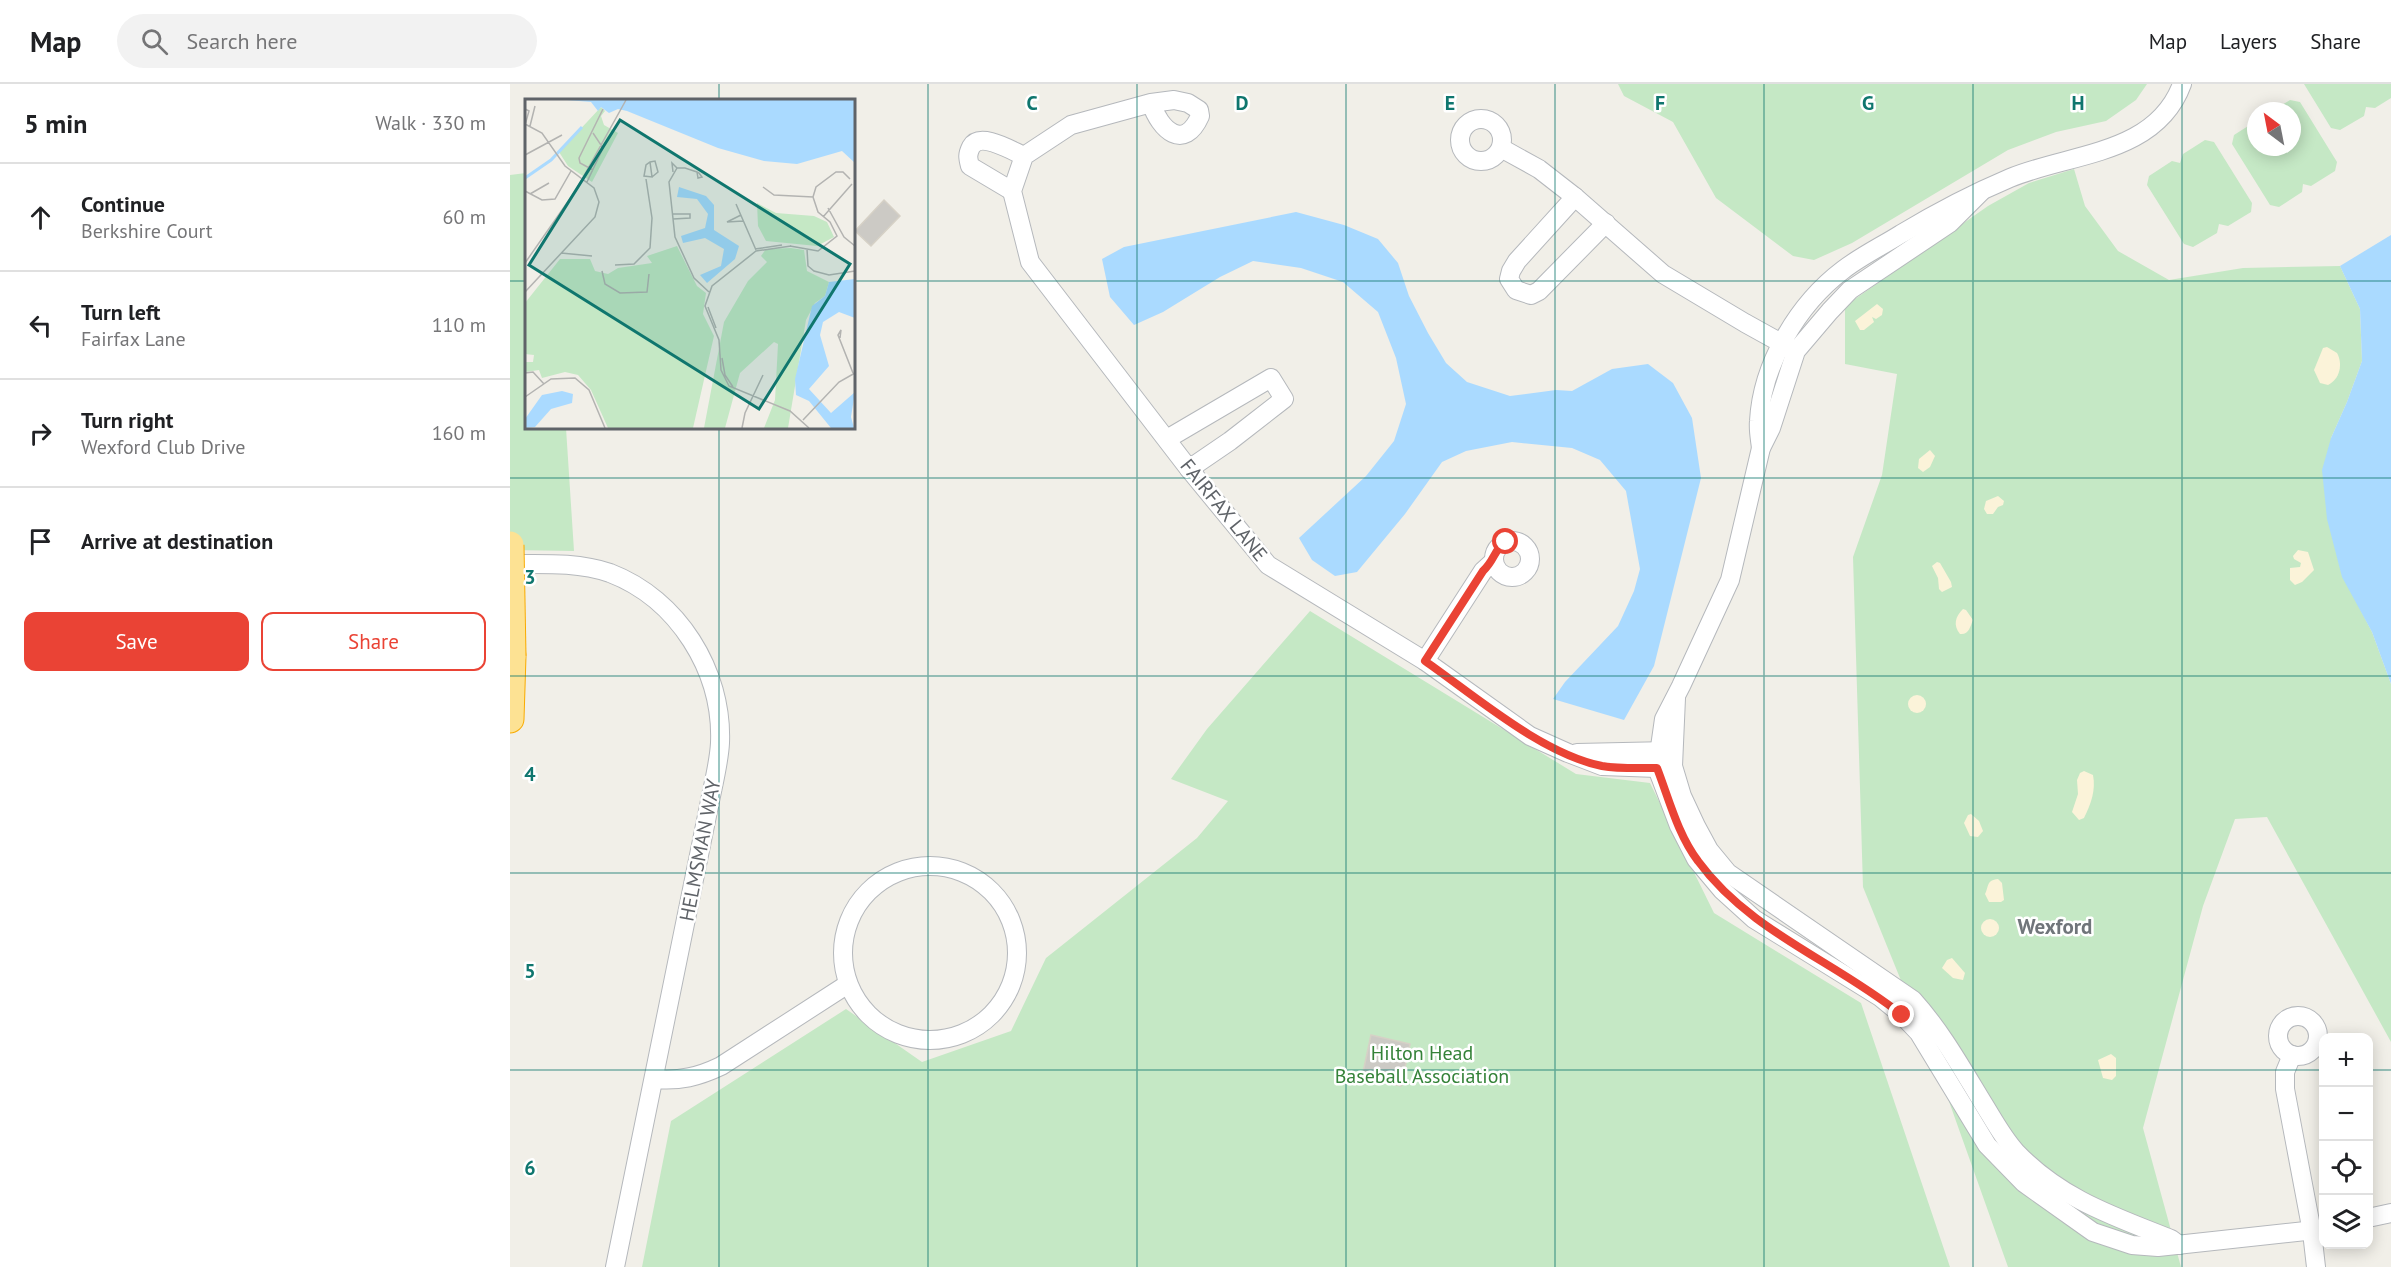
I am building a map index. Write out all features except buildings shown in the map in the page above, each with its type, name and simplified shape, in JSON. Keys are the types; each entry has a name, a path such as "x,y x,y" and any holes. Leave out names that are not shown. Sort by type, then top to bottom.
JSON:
{"highway":[{"path":"510,545 512,656 510,719"}],"street":[{"path":"2182,84 2174,102 2156,124 2134,140 2011,178 1981,192 1950,223 1850,290 1789,347 1771,428 1761,448 1730,580 1676,697 1666,759 1679,826 1696,859 1722,890 1754,919 1874,983 1913,1000 1934,1023 1996,1125 2015,1151 2066,1194 2096,1209 2171,1239 2181,1246 2318,1230"},
{"path":"1024,156 992,142 978,141 973,144 967,156 970,166 1012,191 1024,156 1071,125 1151,103"},
{"path":"1501,148 1539,169 1575,197 1663,274 1789,347"},
{"name":"FAIRFAX LANE","path":"1012,191 1030,262 1189,469 1268,565 1425,661 1530,736 1568,753 1645,750 1666,759"},
{"path":"1575,197 1517,261 1509,279 1516,290 1531,296 1539,291 1606,223"},
{"path":"1167,439 1271,378 1284,399 1189,469"},
{"path":"1425,661 1483,571 1494,561"},
{"name":"HELMSMAN WAY","path":"510,564 567,564 587,567 609,573 630,583 653,599 680,625 699,653 716,693 720,745 655,1079 615,1267"},
{"path":"929,865 957,869 982,881 1002,901 1014,926 1017,962 1014,980 1002,1004 982,1023 959,1036 932,1041 906,1037 881,1026 862,1008 848,984 842,957 846,929 858,904 877,883 901,870 929,865"},
{"path":"655,1079 684,1080 701,1076 721,1066 848,984"},
{"path":"2292,1055 2285,1072 2285,1089 2318,1230 2316,1267"},
{"path":"2373,1217 2391,1213"}],"green space":[{"path":"1618,84 2147,84 2136,100 2106,121 2056,132 2008,150 1852,243 1814,260 1793,256 1716,198 1673,122 1624,96"},
{"path":"2304,84 2391,84 2391,98 2375,108 2366,107 2364,116 2340,130 2331,128"},
{"path":"2301,104 2337,162 2335,171 2311,186 2303,184 2302,192 2279,207 2270,205 2232,144 2234,135 2247,127 2247,156 2301,156"},
{"path":"2205,140 2214,142 2252,203 2251,212 2228,226 2219,224 2217,233 2193,247 2184,244 2147,185 2149,176 2172,161 2180,163 2183,154"},
{"path":"2074,169 2085,206 2118,251 2169,280 2243,268 2340,266 2360,309 2362,361 2331,438 2360,609 2372,632 2391,684 2391,1042 2267,817 2235,819 2203,906 2143,1128 2181,1267 2008,1267 1941,1079 1863,887 1853,557 1882,475 1897,374 1845,364 1845,306 1988,206 2029,183"},
{"path":"525,173 525,429 566,429 574,551 510,550 510,175"},
{"name":"Hilton Head Baseball Association","path":"1310,611 1576,774 1650,783 1714,913 1861,1003 1950,1267 642,1267 671,1121 846,1009 922,1062 1011,1031 1046,958 1197,838 1228,801 1171,779 1207,729"}],"sand":[{"path":"1877,304 1883,309 1882,315 1876,319 1872,317 1874,322 1864,330 1860,330 1855,321"},
{"path":"2327,347 2337,353 2340,366 2338,375 2328,385 2320,383 2314,370 2323,348"},
{"path":"1930,450 1935,456 1930,467 1923,472 1918,468 1919,459"},
{"path":"1998,496 2004,501 2003,505 1998,507 1993,514 1987,514 1984,509 1986,501"},
{"path":"2298,550 2308,552 2314,570 2302,582 2295,585 2290,580 2290,568 2300,567 2301,563 2293,556"},
{"path":"1937,562 1940,563 1952,587 1942,592 1932,566"},
{"path":"1963,609 1973,620 1967,632 1960,634 1956,621"},
{"path":"1917,695 1923,698 1926,704 1923,710 1917,713 1911,710 1908,704 1911,698"},
{"path":"2084,771 2093,775 2093,792 2084,818 2079,820 2072,812 2078,794 2077,780 2080,773"},
{"path":"1971,814 1979,821 1983,831 1978,837 1970,836 1964,823"},
{"path":"1998,879 2002,883 2004,900 1989,902 1985,894 1988,884"},
{"path":"1990,919 1996,922 1999,928 1996,934 1990,937 1984,934 1981,928 1984,922"},
{"path":"1952,958 1965,973 1963,980 1953,978 1942,968 1947,960"},
{"path":"2111,1054 2116,1058 2116,1076 2112,1080 2103,1078 2098,1060"}],"water":[{"path":"1296,212 1344,225 1378,239 1398,263 1409,296 1446,363 1467,382 1510,396 1556,390 1572,391 1612,369 1648,364 1673,383 1692,418 1701,478 1654,666 1624,720 1553,699 1565,682 1618,626 1634,591 1640,569 1626,491 1600,460 1572,448 1512,442 1466,451 1442,462 1405,514 1357,572 1335,576 1312,560 1299,538 1366,476 1394,441 1406,404 1396,358 1378,312 1343,282 1301,268 1253,261 1220,277 1163,312 1134,325 1110,297 1102,259 1124,247"},
{"path":"2391,235 2391,684 2372,632 2342,577 2327,519 2322,470 2331,438 2362,361 2360,309 2340,266"}],"district":[{"name":"Wexford","path":"2055,927"}],"route":[{"path":"1506,542 1500,545 1494,555 1494,561 1483,571 1425,661 1530,736 1602,766 1657,768 1679,826 1696,859 1722,890 1754,919 1880,997 1902,1015"}]}
